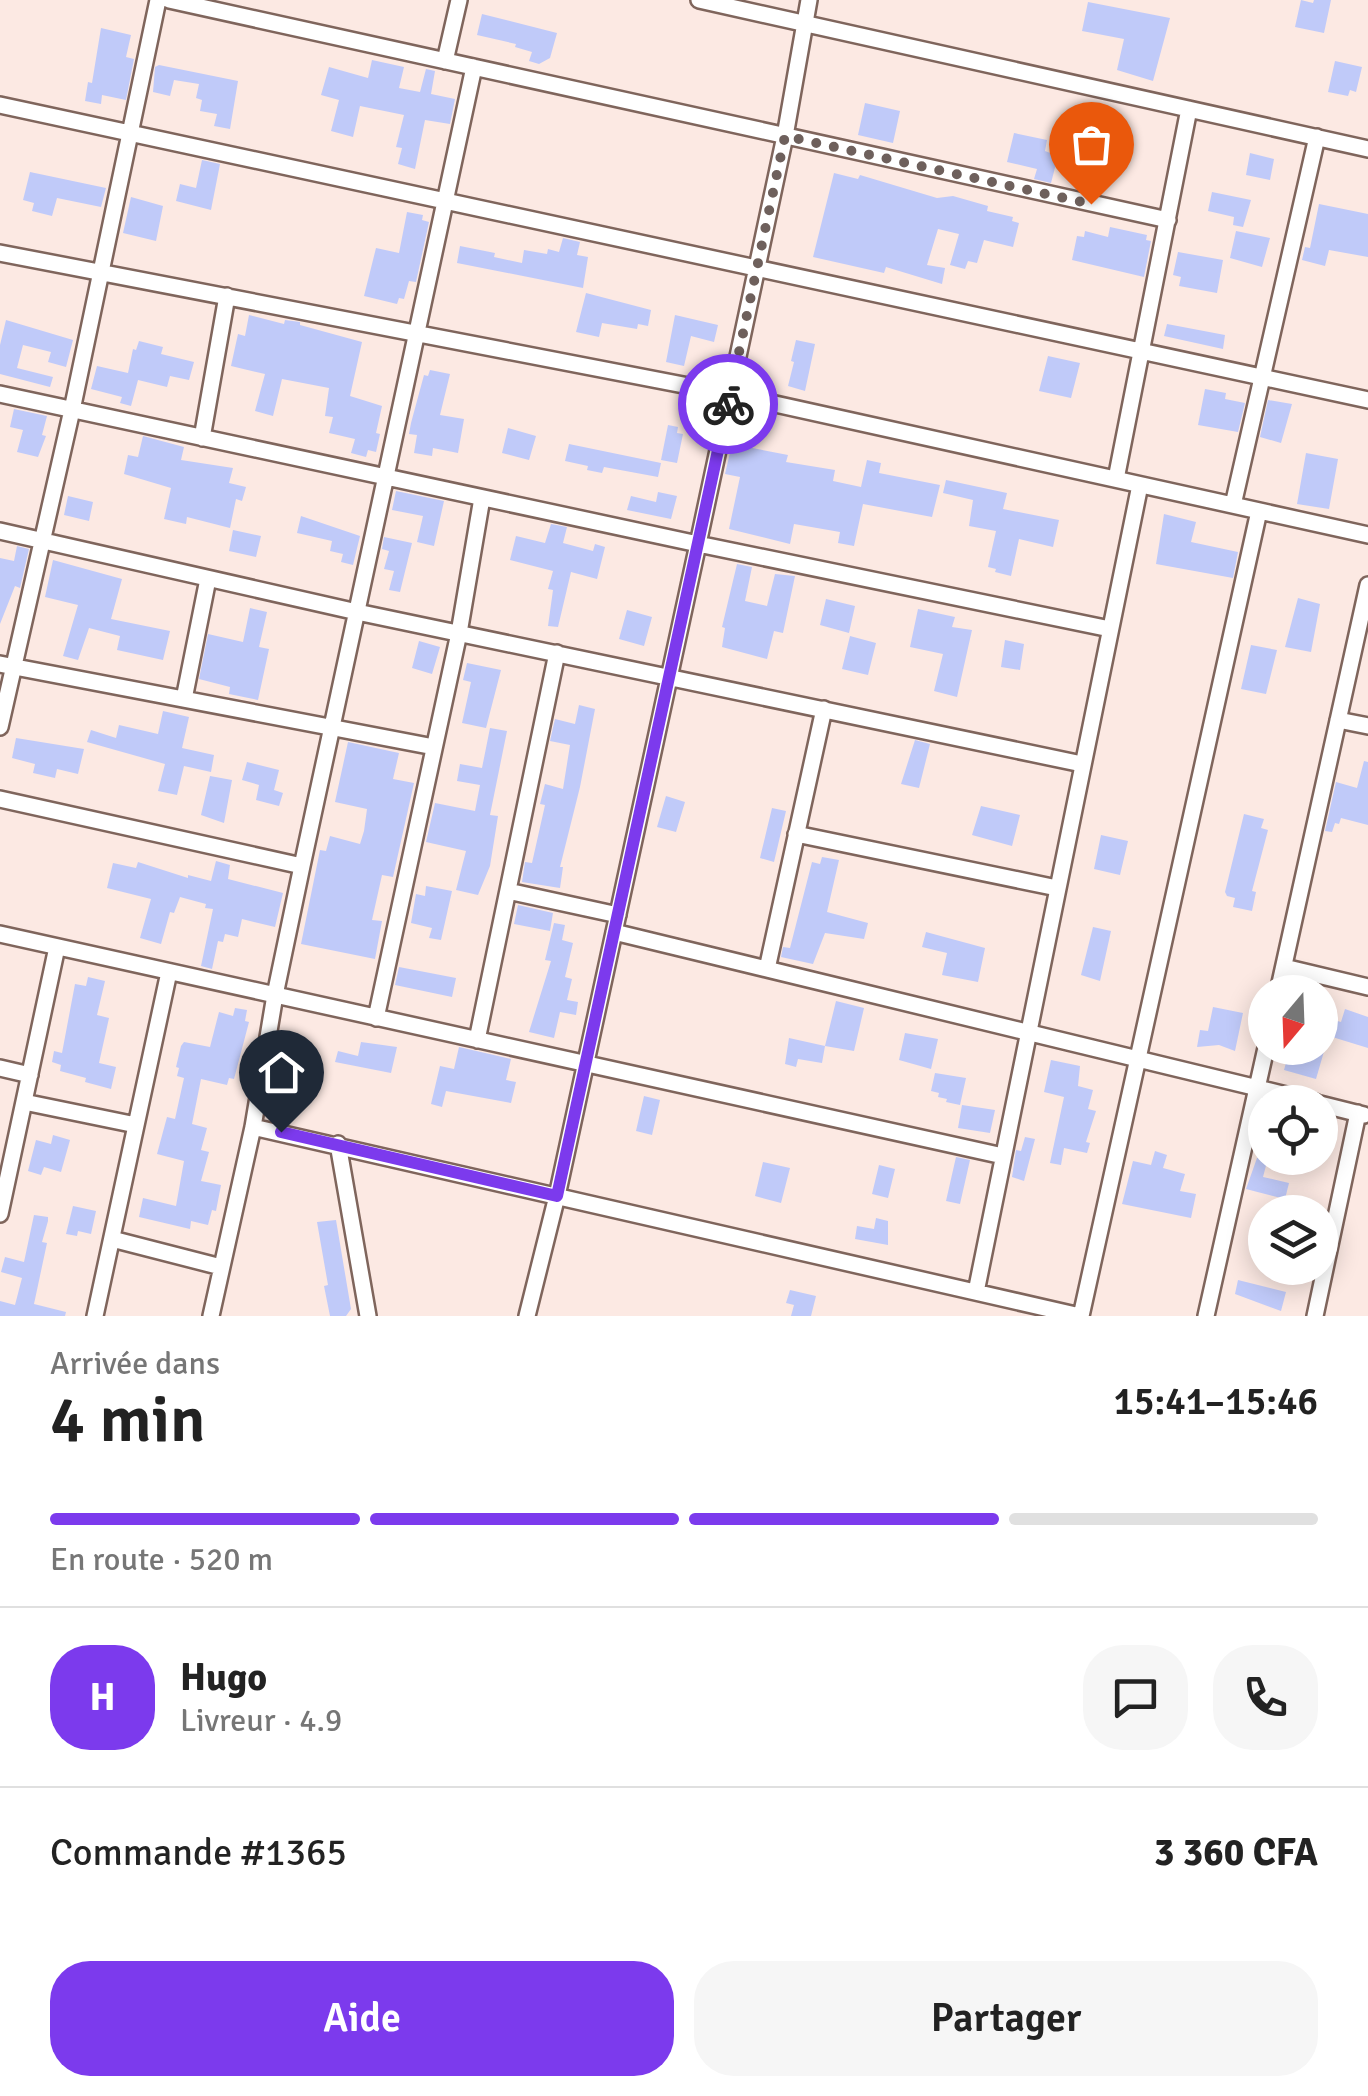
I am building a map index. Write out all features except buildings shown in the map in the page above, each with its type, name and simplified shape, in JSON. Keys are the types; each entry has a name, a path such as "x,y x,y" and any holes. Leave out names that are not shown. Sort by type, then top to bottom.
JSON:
{"street":[{"path":"0,727 6,665 72,410 158,0"},
{"path":"169,0 1168,220"},
{"path":"252,18 256,0"},
{"path":"445,61 458,0"},
{"path":"700,0 1368,149"},
{"path":"528,1316 670,676 785,136 809,0"},
{"path":"211,1316 252,1127 274,995 474,67"},
{"path":"0,105 1368,400"},
{"path":"1116,479 1189,109"},
{"path":"1233,505 1317,137"},
{"path":"0,253 730,394 1368,534"},
{"path":"202,438 227,296"},
{"path":"0,394 1110,629"},
{"path":"976,1292 1140,484"},
{"path":"376,1018 459,634 482,498"},
{"path":"252,1127 976,1292 1006,1308 1080,1316 1259,510"},
{"path":"0,531 459,634 1082,764"},
{"path":"184,699 208,579"},
{"path":"1282,975 1368,585"},
{"path":"477,1040 556,653"},
{"path":"6,665 434,747"},
{"path":"767,969 824,709"},
{"path":"1338,720 1368,726"},
{"path":"0,799 302,866"},
{"path":"796,834 1057,888"},
{"path":"508,891 618,915"},
{"path":"614,932 1248,1086"},
{"path":"0,934 1003,1156"},
{"path":"0,1214 57,947"},
{"path":"1284,966 1368,987"},
{"path":"96,1316 169,972"},
{"path":"0,1068 30,1076"},
{"path":"24,1102 136,1125"},
{"path":"1315,1316 1363,1114 1338,1108"},
{"path":"1206,1316 1248,1128"},
{"path":"338,1144 368,1316"},
{"path":"112,1239 221,1267"}],"way so far":[{"path":"728,404 785,136 1091,204"}],"route":[{"path":"281,1132 557,1196 728,404"}]}
